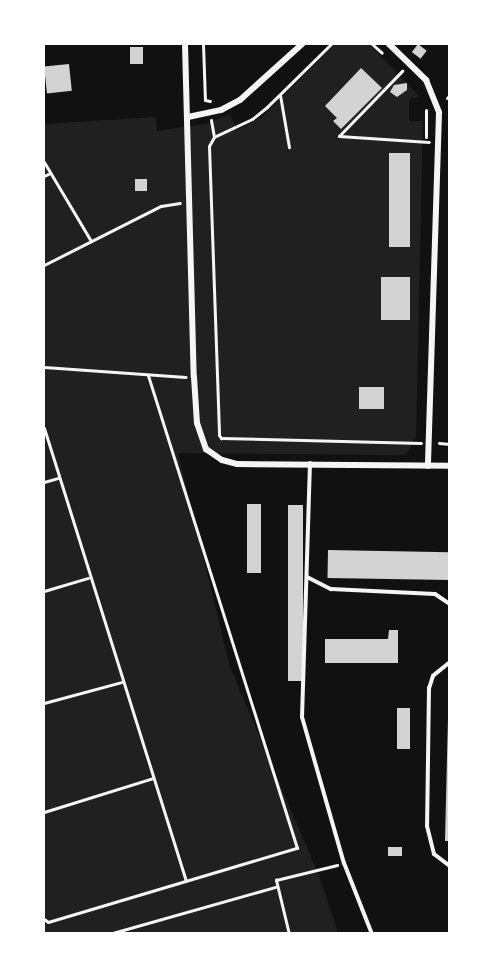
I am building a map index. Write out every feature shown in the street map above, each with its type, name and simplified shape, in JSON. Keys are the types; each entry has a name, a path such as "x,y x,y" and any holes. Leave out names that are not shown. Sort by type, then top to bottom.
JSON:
{"street":[{"path":"185,44 194,377 201,440 214,456 237,464 310,462 450,466"},
{"path":"188,117 221,110 240,100 302,44"},
{"path":"389,44 434,90 439,113 428,465"}],"lane":[{"path":"310,462 302,717 344,863 372,933"},
{"path":"306,576 331,589 435,594 450,604"},
{"path":"450,662 433,676 429,688 427,826 434,854 450,866"}],"path":[{"path":"203,44 205,100 216,101"},
{"path":"331,44 280,95 252,119 214,136 209,146 219,435 221,438 450,444"},
{"path":"372,44 385,56"},
{"path":"394,64 407,76"},
{"path":"402,71 339,136 437,143"},
{"path":"280,95 289,147"},
{"path":"425,99 426,154"},
{"path":"44,162 91,242"},
{"path":"44,177 50,173"},
{"path":"44,265 161,206 189,202"},
{"path":"44,367 148,376 194,377"},
{"path":"44,919 48,921 297,848 148,376"},
{"path":"44,428 88,578 186,880"},
{"path":"44,482 58,478"},
{"path":"44,591 88,578"},
{"path":"44,703 122,682"},
{"path":"44,812 153,778"},
{"path":"289,933 275,887 276,880 344,863"},
{"path":"109,933 275,887"}],"shaded area":[{"path":"335,44 369,44 420,97 409,98 409,121 423,121 416,436 406,455 178,453 230,667 319,876 338,933 44,934 44,124 156,117 157,131 206,124 230,114 237,130 262,117"}],"building":[{"path":"418,44 427,51 421,59 412,52"},
{"path":"130,47 143,47 143,64 130,64"},
{"path":"69,64 72,91 47,93 44,67"},
{"path":"361,68 382,88 341,129 333,121 337,118 325,106"},
{"path":"407,83 407,90 397,97 390,92 394,85"},
{"path":"389,153 410,153 410,247 389,247"},
{"path":"135,179 147,179 147,191 135,191"},
{"path":"381,277 410,277 410,320 381,320"},
{"path":"359,387 384,387 384,409 359,409"},
{"path":"247,504 261,504 261,573 247,573"},
{"path":"288,505 303,505 303,681 288,681"},
{"path":"328,550 450,552 449,580 328,578"},
{"path":"389,630 398,630 398,663 325,663 325,639 388,639"},
{"path":"397,708 410,708 410,749 397,749"},
{"path":"448,718 450,718 450,841 445,841"},
{"path":"388,847 402,847 402,856 388,856"}]}
